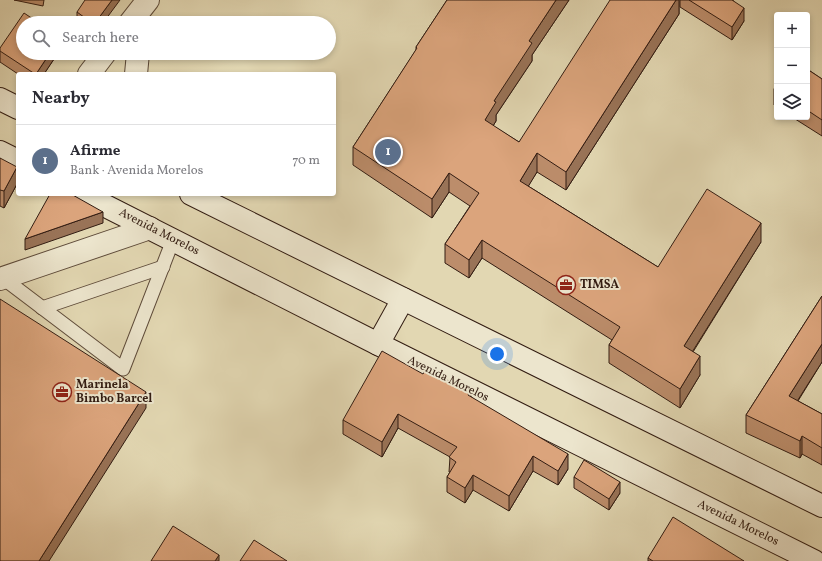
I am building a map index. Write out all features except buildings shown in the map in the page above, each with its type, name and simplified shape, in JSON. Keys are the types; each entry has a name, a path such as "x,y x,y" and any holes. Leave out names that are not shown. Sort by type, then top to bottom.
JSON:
{"main road":[{"path":"90,72 99,60"},
{"path":"136,72 137,60"},
{"path":"0,99 16,107"},
{"path":"0,152 16,160"},
{"name":"Avenida Morelos","path":"86,196 378,344 814,561"},
{"path":"195,196 822,506"},
{"path":"1,279 150,228"},
{"path":"378,344 403,299"}],"lane":[{"path":"1,279 123,369 173,240"},
{"path":"42,308 163,267"}],"place":[{"name":"Afirme","path":"388,152"},
{"name":"TIMSA","path":"566,285"},
{"name":"Marinela Bimbo Barcel","path":"62,392"}]}
